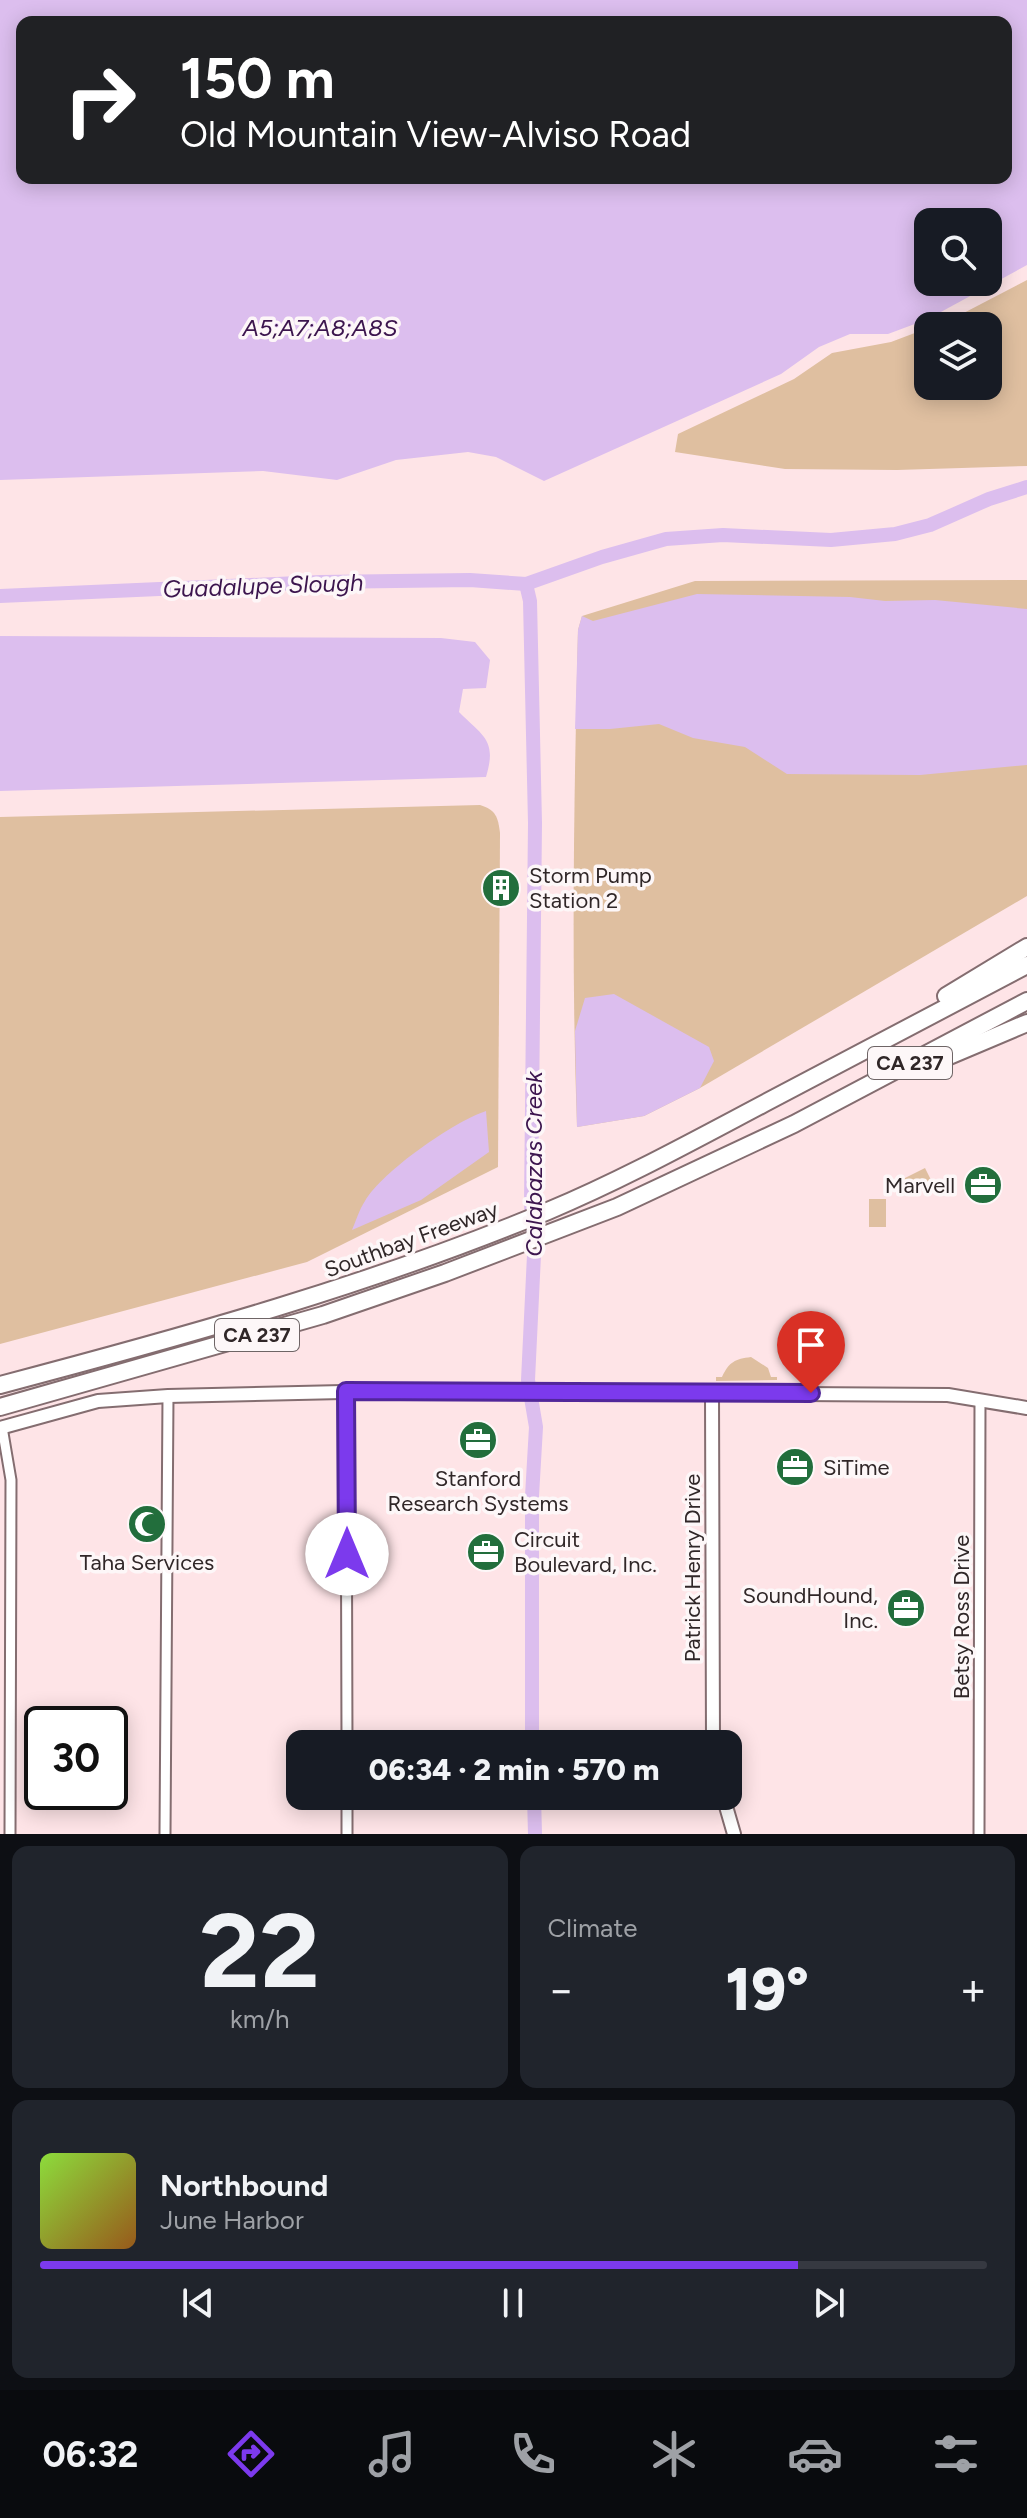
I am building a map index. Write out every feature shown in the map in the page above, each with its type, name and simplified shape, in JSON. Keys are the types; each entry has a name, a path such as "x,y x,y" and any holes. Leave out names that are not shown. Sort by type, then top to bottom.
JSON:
{"highway":[{"path":"836,1065 1027,947"},
{"name":"Southbay Freeway","path":"0,1385 264,1313 437,1255 549,1211 662,1158 1027,965"},
{"name":"Southbay Freeway","path":"0,1407 323,1315 509,1248 645,1194 794,1124 1027,1001"},
{"path":"794,1124 1027,1023"}],"street":[{"path":"346,1391 347,1730"},
{"path":"10,1834 11,1480 1,1428 98,1401 346,1391 948,1395 1027,1408"},
{"name":"Patrick Henry Drive","path":"712,1393 713,1730"},
{"path":"165,1834 168,1396"},
{"name":"Betsy Ross Drive","path":"979,1834 980,1400"},
{"path":"347,1810 347,1834"},
{"path":"727,1810 734,1834"}],"shaded area":[{"path":"1027,280 1027,466 785,469 675,452 678,434 794,379 832,353 891,342 914,333 914,400 1002,400 1002,312 966,312 1002,296 1002,293"},
{"path":"1027,580 1027,896 700,1088 644,1116 577,1127 574,816 578,630 582,616 695,581"},
{"path":"480,805 495,815 500,833 498,1167 307,1262 0,1344 0,817"},
{"path":"925,1168 933,1184 908,1196 901,1180"},
{"path":"869,1199 886,1199 886,1227 869,1227"},
{"path":"751,1357 768,1368 771,1377 777,1377 777,1380 716,1381 716,1377 722,1377 733,1362"}],"water":[{"name":"A5;A7;A8;A8S","path":"0,0 1027,0 1027,265 1002,279 1002,208 914,208 914,296 970,296 941,312 914,312 914,324 888,334 850,334 819,347 781,374 544,481 496,457 468,452 396,460 337,480 263,471 0,480"},
{"path":"697,594 935,600 1027,609 1027,765 920,775 787,774 745,747 693,738 659,724 575,729 578,630 582,616 593,621"},
{"path":"0,636 441,638 475,642 490,660 486,688 463,689 459,712 489,747 486,777 0,791"},
{"path":"614,994 709,1047 714,1061 700,1088 644,1116 577,1127 575,1031 585,998"},
{"path":"486,1111 489,1152 421,1200 352,1230 365,1201 402,1162 456,1125"}],"waterway":[{"name":"Guadalupe Slough","path":"0,596 321,582 470,580 526,584 602,557 666,539 723,535 831,540 895,534 930,525 989,499 1027,487"},
{"name":"Calabazas Creek","path":"526,584 530,601 535,823 531,1204 534,1255 528,1380 536,1427 532,1496 532,1730"},
{"name":"Calabazas Creek","path":"534,1810 535,1834"}],"place":[{"name":"Storm Pump Station 2","path":"501,888"},
{"name":"Marvell","path":"983,1185"},
{"name":"Stanford Research Systems","path":"478,1440"},
{"name":"SiTime","path":"795,1467"},
{"name":"Taha Services","path":"147,1524"},
{"name":"Circuit Boulevard, Inc.","path":"486,1552"},
{"name":"SoundHound, Inc.","path":"906,1608"}],"route":[{"path":"347,1554 346,1391 811,1393"}]}
